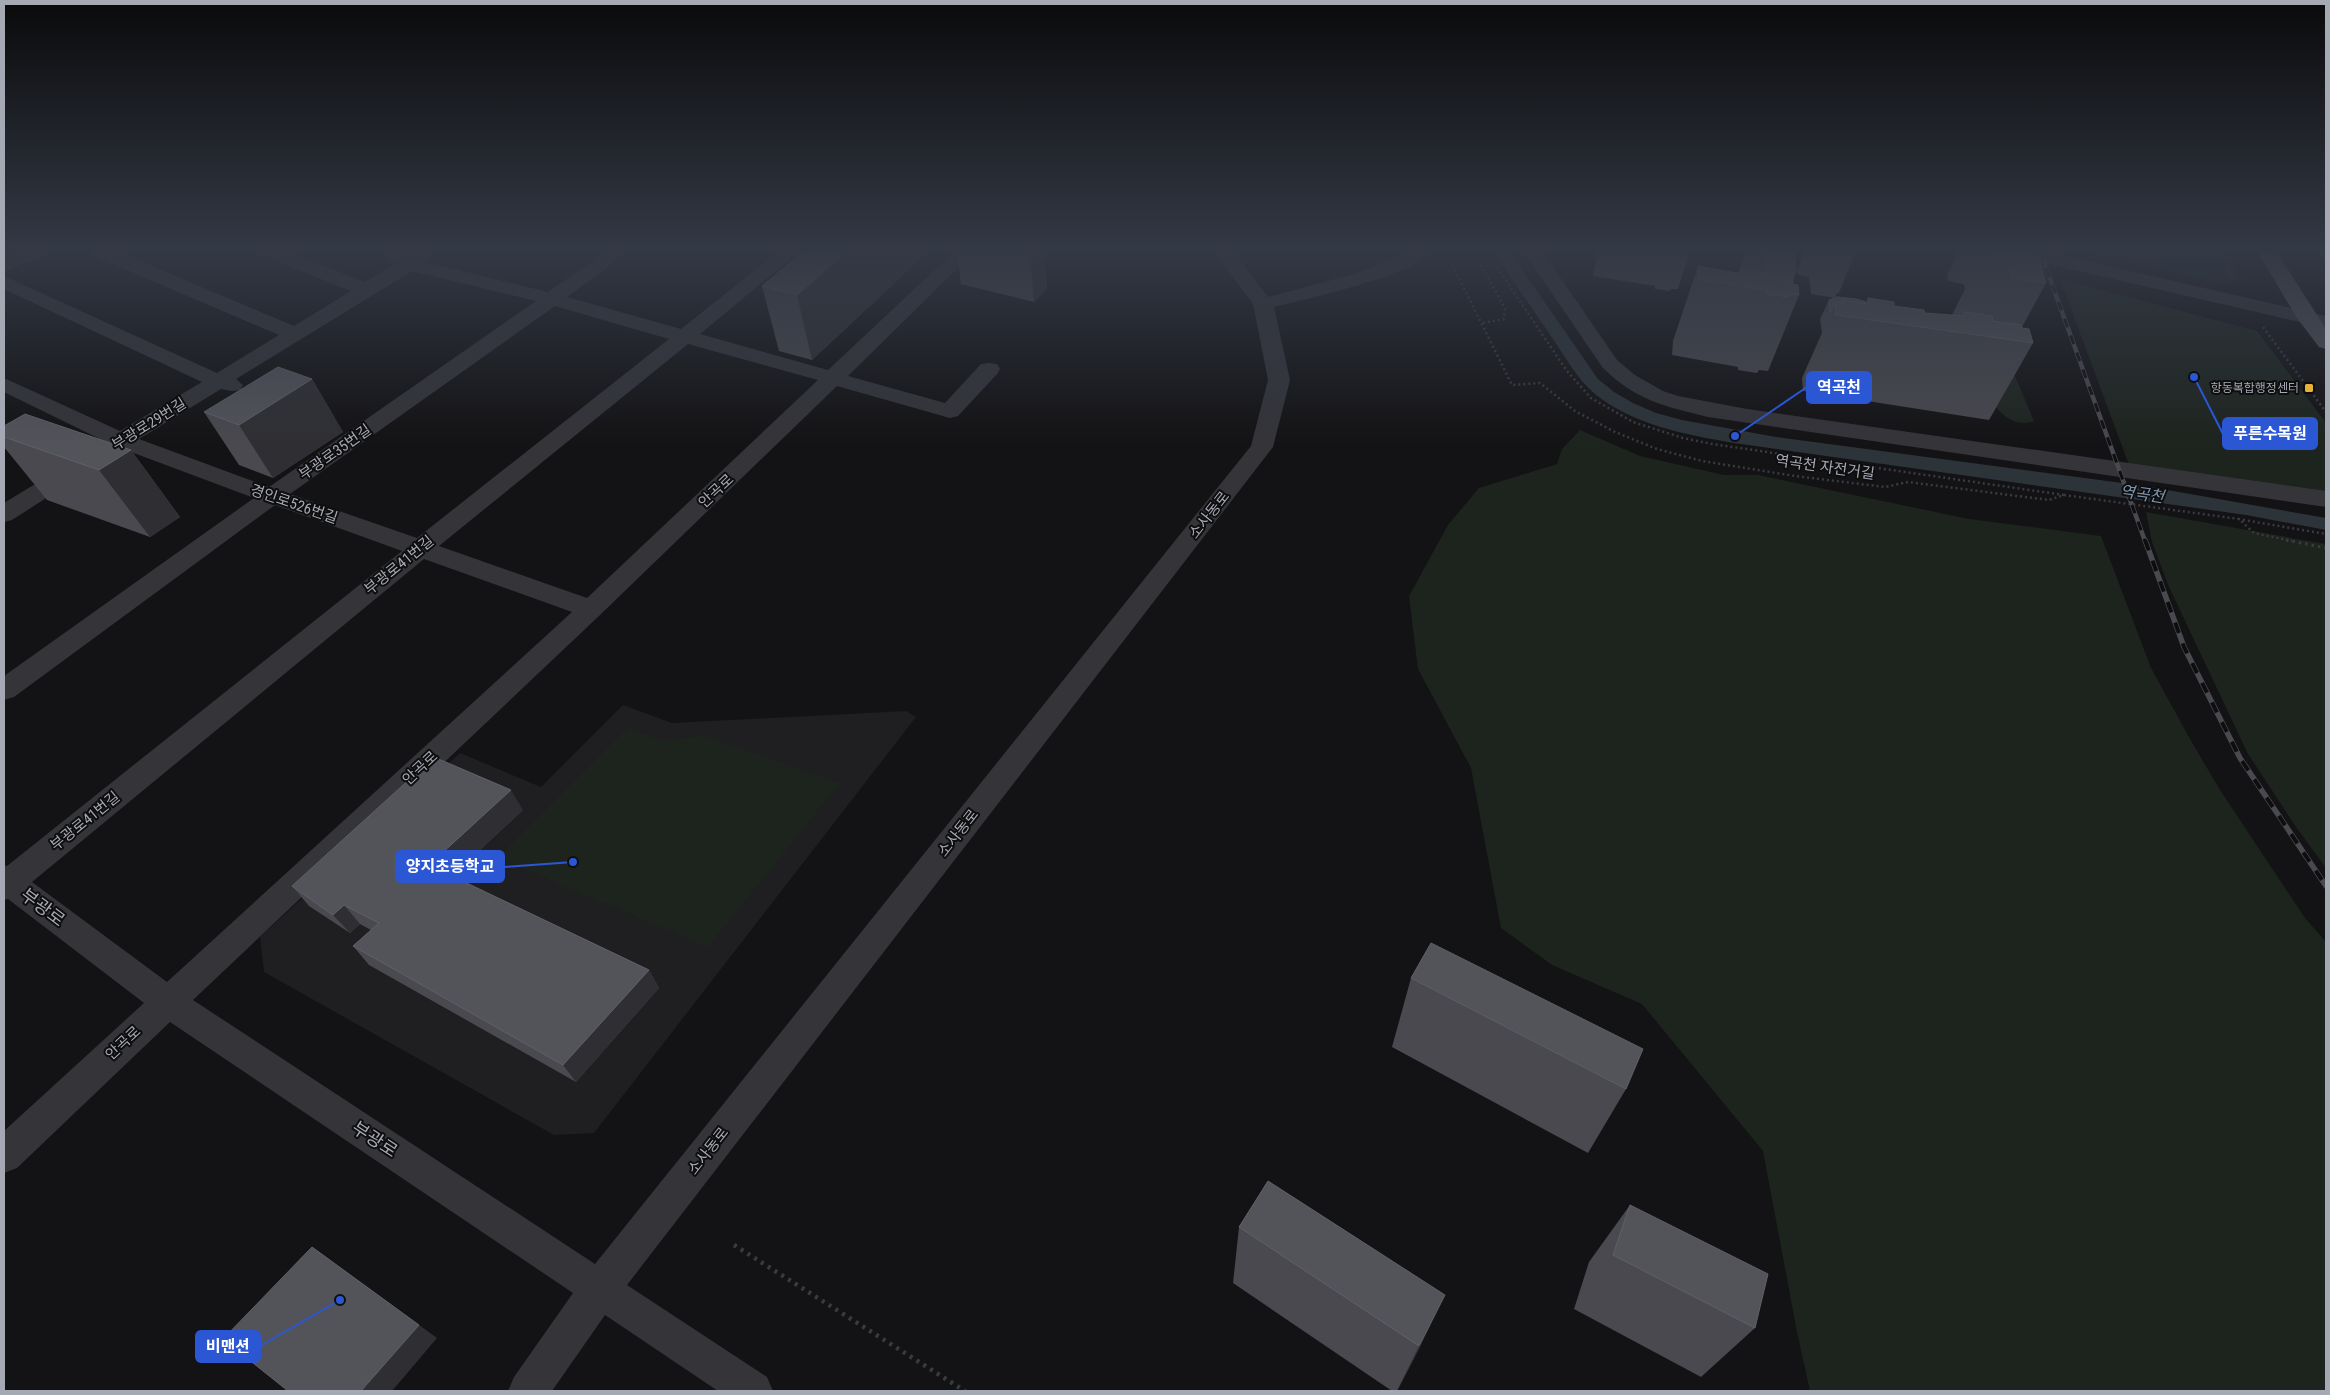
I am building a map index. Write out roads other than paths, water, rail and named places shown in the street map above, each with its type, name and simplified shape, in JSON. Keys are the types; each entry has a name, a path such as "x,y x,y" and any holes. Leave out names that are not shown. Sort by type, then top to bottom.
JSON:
{"main road":[{"path":"2317,320 2326,343"}],"street":[{"path":"78,316 218,381 256,392"},
{"path":"253,316 295,334"},
{"name":"부광로29번길","path":"4,514 324,316"},
{"name":"부광로35번길","path":"4,690 272,496 527,316"},
{"path":"612,316 950,411 988,369"},
{"name":"부광로41번길","path":"6,882 708,316"},
{"name":"안곡로","path":"4,1155 591,608 898,316"},
{"name":"소사동로","path":"528,1391 600,1288 1262,447 1279,380 1266,316"},
{"path":"1577,316 1610,364 1627,380 1655,396 1671,401 1708,410 1747,416 2326,499"},
{"path":"2299,316 2317,320"},
{"name":"경인로526번길","path":"4,384 122,441 591,608"},
{"name":"부광로","path":"6,882 168,1002 753,1391"}],"water":[{"path":"1537,316 1554,316 1598,379 1614,392 1656,413 1682,420 1776,437 2145,486 2326,518 2326,530 2246,515 1734,443 1679,432 1626,414 1595,394 1572,368"}],"railway":[{"path":"2064,316 2145,541"},
{"path":"2145,540 2184,647 2240,758 2326,886"}],"place":[{"name":"푸른수목원","path":"2194,377"},
{"name":"항동복합행정센터","path":"2309,388"},
{"name":"역곡천","path":"1735,436"},
{"name":"양지초등학교","path":"573,862"},
{"name":"비맨션","path":"340,1300"}]}
